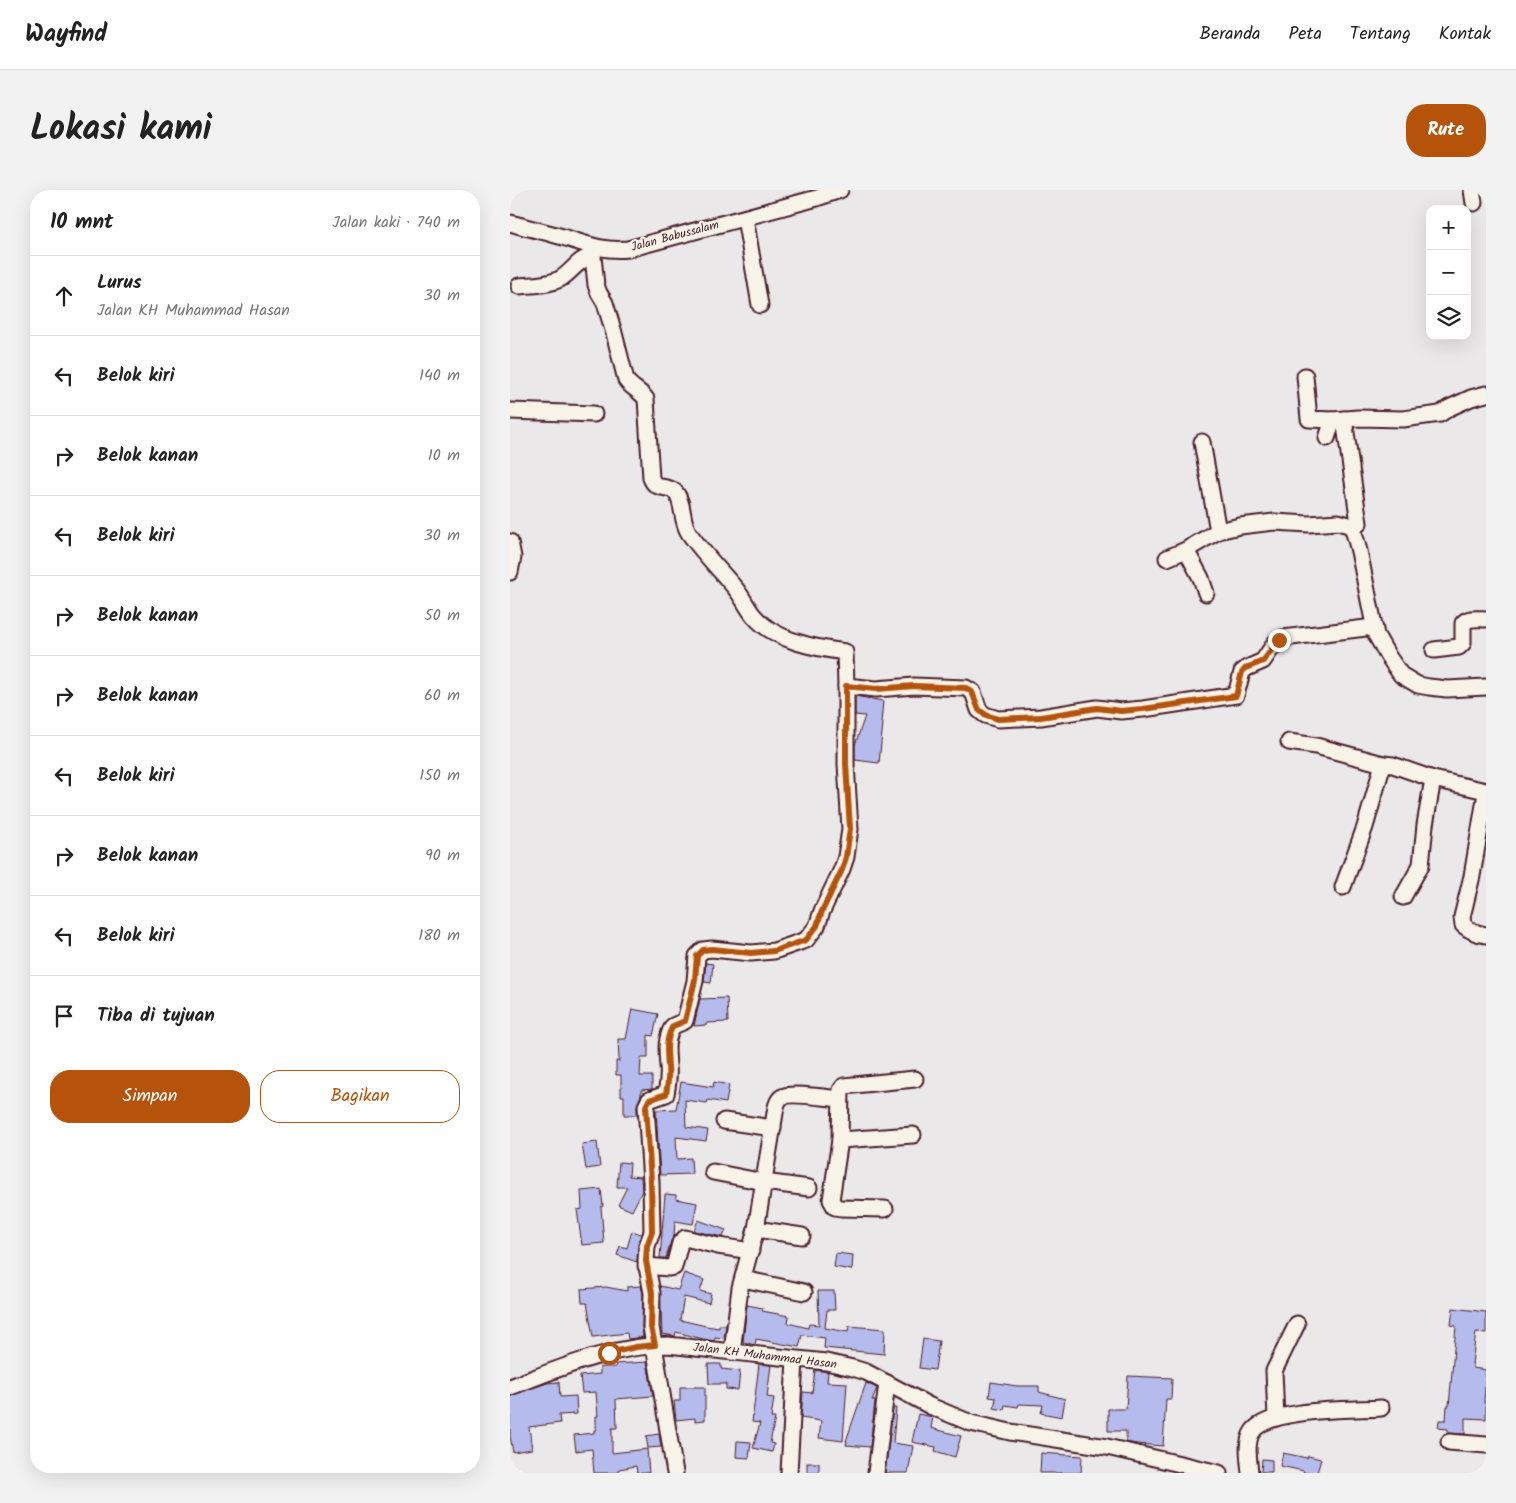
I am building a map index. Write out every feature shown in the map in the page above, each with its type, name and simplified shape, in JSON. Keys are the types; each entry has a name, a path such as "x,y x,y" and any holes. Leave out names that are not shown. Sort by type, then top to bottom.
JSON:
{"street":[{"name":"Jalan Babussalam","path":"510,223 552,234 592,251 628,249 817,198 840,190"},
{"path":"745,218 760,305"},
{"path":"520,286 548,283 562,278 592,251"},
{"path":"592,251 596,286 605,304 626,380 643,394 646,399 651,478 653,483 656,486 670,489 676,493 689,534 740,593 754,616 762,624 786,638 809,646 845,652 846,764 850,829 842,870 824,906 817,926 806,940 774,951 751,953 707,949 697,956 695,980 685,1021 673,1026 668,1038 668,1082 666,1094 649,1100 646,1106 652,1232 647,1246 646,1266 652,1293 651,1327 675,1473"},
{"path":"1305,376 1309,419 1404,419 1440,414 1471,398 1486,394"},
{"path":"510,411 594,414"},
{"path":"1327,438 1338,420"},
{"path":"1338,420 1359,523 1353,529"},
{"path":"1202,442 1218,531"},
{"path":"1167,558 1186,550 1218,531 1240,526 1274,522 1309,524 1338,522 1349,525 1353,529 1366,581 1374,627 1379,641 1401,675 1408,681 1418,685 1447,689 1486,687"},
{"path":"510,542 513,557 510,572"},
{"path":"1186,550 1201,578 1206,594"},
{"path":"1434,650 1460,646 1464,643 1463,623 1468,619 1486,619"},
{"path":"846,686 876,689 914,686 966,688 972,692 979,710 986,715 998,719 1041,717 1097,708 1121,711 1143,709 1236,696 1242,672 1246,668 1263,661 1275,643 1283,638 1374,627"},
{"path":"1289,742 1316,746 1393,765 1433,780 1486,792 1472,876 1462,917 1463,925 1469,930 1486,936"},
{"path":"1343,887 1365,827 1383,764"},
{"path":"1403,897 1421,865 1433,780"},
{"path":"885,1209 841,1208 832,1205 831,1193 840,1140 840,1090 844,1086 915,1079"},
{"path":"732,1352 735,1319 742,1279 756,1229 776,1107 782,1097 791,1095 840,1099"},
{"path":"724,1121 773,1128"},
{"path":"840,1140 913,1135"},
{"path":"713,1172 809,1188"},
{"path":"756,1229 802,1236"},
{"path":"646,1266 674,1267 680,1243 685,1238 750,1251"},
{"path":"742,1279 804,1292"},
{"path":"1276,1418 1274,1370 1297,1324"},
{"name":"Jalan KH Muhammad Hasan","path":"510,1386 580,1361 636,1347 655,1345 826,1362 866,1372 930,1406 971,1423 1010,1432 1107,1447 1219,1473"},
{"path":"789,1473 795,1359"},
{"path":"876,1473 886,1383"},
{"path":"1250,1473 1250,1439 1256,1429 1276,1418 1298,1413 1381,1408"},
{"path":"1449,1442 1486,1445"}],"building":[{"path":"855,696 883,701 879,763 855,760 855,745 865,716 855,715"},
{"path":"706,963 713,964 711,983 704,982"},
{"path":"727,998 728,1022 694,1026 700,999"},
{"path":"632,1009 658,1014 653,1036 648,1035 648,1058 641,1058 640,1076 652,1076 652,1089 641,1090 637,1115 624,1115 624,1096 621,1096 621,1075 616,1075 616,1061 619,1061 618,1039 626,1039"},
{"path":"681,1082 713,1087 714,1082 729,1085 726,1103 708,1100 707,1103 685,1100 686,1127 708,1130 706,1141 676,1137 677,1159 691,1158 692,1174 660,1175 656,1110 676,1109"},
{"path":"597,1142 600,1167 586,1169 582,1144"},
{"path":"619,1162 630,1163 629,1176 641,1177 642,1191 632,1211 618,1205 627,1187 617,1187"},
{"path":"601,1189 604,1243 582,1245 577,1210 582,1209 581,1191"},
{"path":"665,1194 676,1195 676,1199 697,1203 693,1224 675,1221 674,1236 666,1258 660,1258"},
{"path":"698,1220 726,1230 723,1237 694,1231"},
{"path":"632,1231 641,1234 637,1262 617,1255 620,1246 627,1248"},
{"path":"836,1253 853,1255 852,1270 834,1267"},
{"path":"684,1273 704,1280 700,1291 711,1294 709,1303 684,1297 680,1320 719,1328 719,1325 726,1325 724,1338 715,1337 714,1341 676,1332 675,1336 662,1334 660,1286 678,1290"},
{"path":"641,1286 643,1294 643,1337 628,1339 627,1333 593,1337 587,1303 582,1303 581,1289 606,1287 627,1291 627,1287"},
{"path":"818,1291 834,1291 835,1310 827,1310 825,1328 848,1332 849,1326 885,1329 884,1354 824,1348 825,1338 802,1335 799,1347 756,1339 755,1345 743,1342 747,1305 763,1308 762,1311 789,1316 788,1323 808,1328 809,1324 819,1325"},
{"path":"1453,1308 1486,1312 1486,1333 1476,1332 1472,1364 1473,1368 1486,1370 1484,1403 1486,1403 1486,1419 1465,1418 1465,1434 1448,1433 1448,1429 1438,1428 1439,1420 1446,1420 1447,1406 1449,1406 1456,1326 1451,1325"},
{"path":"923,1339 939,1341 935,1370 919,1368"},
{"path":"647,1362 653,1396 616,1399 617,1428 612,1428 612,1453 647,1449 649,1473 637,1473 636,1466 619,1469 619,1473 594,1473 592,1449 576,1451 574,1435 594,1433 594,1430 596,1430 596,1416 598,1416 596,1392 582,1393 580,1376 600,1374 600,1367 616,1367 615,1364"},
{"path":"708,1364 721,1364 721,1369 740,1371 738,1390 726,1389 726,1384 709,1384"},
{"path":"759,1364 771,1365 767,1397 774,1398 771,1418 775,1418 770,1443 774,1444 772,1452 753,1448 760,1423 752,1422"},
{"path":"815,1370 828,1372 827,1382 847,1383 843,1441 819,1438 821,1421 801,1418 803,1392 812,1393"},
{"path":"1128,1376 1172,1378 1171,1399 1166,1399 1163,1446 1126,1442 1126,1431 1108,1431 1108,1409 1126,1409"},
{"path":"559,1382 560,1397 576,1396 577,1414 559,1415 560,1423 529,1427 532,1449 513,1452 510,1436 510,1396 547,1383"},
{"path":"991,1382 1017,1386 1039,1386 1039,1392 1065,1399 1062,1417 1041,1413 1043,1405 1019,1404 1018,1407 1005,1405 1004,1410 994,1408 996,1398 989,1397"},
{"path":"866,1383 877,1388 872,1400 875,1401 870,1447 846,1445 846,1441"},
{"path":"680,1387 705,1387 705,1420 695,1421 695,1418 676,1420 674,1401 680,1401"},
{"path":"893,1408 896,1408 893,1443 913,1446 908,1473 885,1473"},
{"path":"918,1414 933,1417 931,1428 961,1436 955,1457 935,1451 936,1447 912,1442"},
{"path":"659,1434 661,1447 648,1448 646,1436"},
{"path":"737,1441 751,1442 749,1458 736,1457"},
{"path":"1041,1453 1082,1456 1081,1473 1040,1473"},
{"path":"1283,1453 1321,1459 1317,1473 1303,1473 1304,1471 1280,1466"},
{"path":"1262,1459 1272,1460 1272,1472 1261,1472"},
{"path":"807,1463 819,1463 819,1473 807,1473"}],"route":[{"path":"609,1353 655,1345 651,1327 652,1293 646,1261 647,1246 652,1232 646,1106 649,1100 666,1094 668,1082 668,1038 673,1026 685,1021 695,980 697,956 707,949 763,953 790,947 806,940 817,926 822,911 842,870 850,829 846,764 846,686 876,689 914,686 966,688 972,692 979,710 990,717 998,719 1041,717 1097,708 1121,711 1143,709 1236,696 1242,672 1246,668 1263,661 1279,640"}]}
